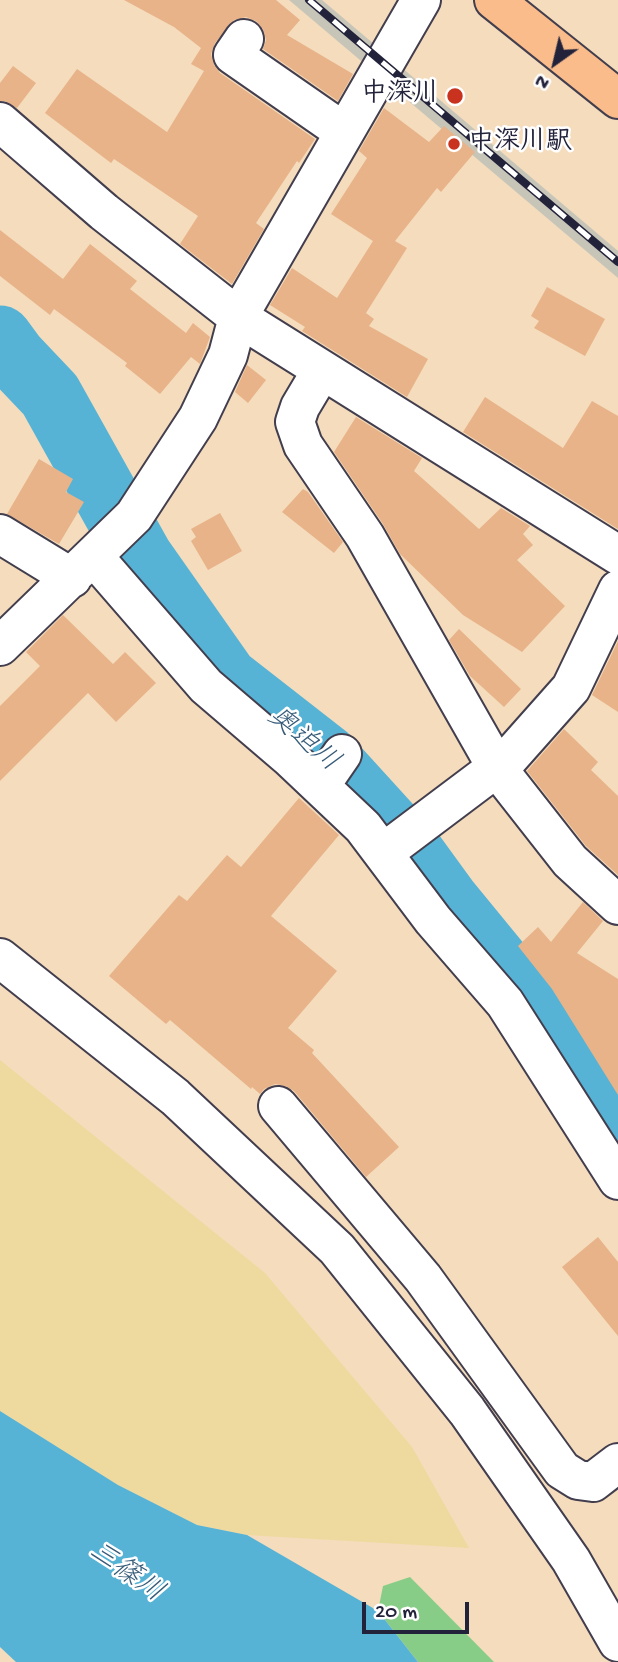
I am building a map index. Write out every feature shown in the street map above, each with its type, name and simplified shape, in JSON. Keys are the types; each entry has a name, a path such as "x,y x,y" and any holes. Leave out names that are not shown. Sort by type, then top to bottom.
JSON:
{"main road":[{"path":"494,0 618,99"}],"street":[{"path":"0,646 134,516 198,418 228,355 238,317 421,0"},
{"path":"244,39 233,55 344,132"},
{"path":"0,122 104,212 238,317 618,555"},
{"path":"322,370 300,407 295,422 303,445 365,537 498,768 570,861 618,905"},
{"path":"0,534 83,568 206,686 363,827 383,853 471,941 505,1003 618,1180"},
{"path":"383,853 509,760 571,688 618,590"},
{"path":"320,786 342,754"},
{"path":"0,958 175,1097 337,1250 467,1411 571,1560 618,1642"},
{"path":"278,1106 423,1278 562,1470 578,1480 593,1482 618,1464"}],"shaded area":[{"path":"289,0 322,0 618,251 618,278"}],"green space":[{"path":"410,1577 494,1662 418,1662 378,1611 383,1586"}],"sand":[{"path":"0,1060 265,1273 412,1447 469,1548 247,1535 197,1525 118,1485 0,1411"}],"water":[{"name":"三篠川","path":"0,1411 118,1485 197,1525 247,1535 378,1611 418,1662 16,1662 0,1647"}],"building":[{"path":"124,0 276,0 300,20 287,35 353,74 338,101 263,49 266,40 263,29 256,21 246,17 234,20 215,43 211,54 220,73 315,139 256,223 264,229 232,284 180,244 198,216 114,159 111,163 45,113 77,69 167,132 204,71 191,64 201,48 174,27"},
{"path":"13,66 36,83 17,108 0,101 0,83"},
{"path":"384,108 429,142 444,126 475,152 441,192 437,188 395,241 407,248 366,313 374,319 369,326 428,359 407,397 302,331 305,327 270,305 292,268 337,298 373,241 331,214 367,158 359,151"},
{"path":"0,230 63,279 90,244 137,281 130,289 186,333 193,323 210,337 200,364 191,357 160,394 125,366 127,363 54,309 50,315 0,276"},
{"path":"547,287 605,319 585,356 534,328 539,321 531,316"},
{"path":"247,365 266,380 248,403 235,392"},
{"path":"485,397 563,448 592,401 618,416 618,529 463,432"},
{"path":"356,417 422,458 414,471 479,529 501,508 530,526 523,534 533,545 517,560 565,606 522,652 463,615 400,554 334,452"},
{"path":"39,459 73,479 66,492 84,502 59,544 7,514"},
{"path":"303,489 308,492 343,542 334,553 282,512"},
{"path":"220,513 242,551 208,570 191,541 196,537 191,529"},
{"path":"63,615 113,664 125,652 156,683 116,722 88,693 0,781 0,706 40,666 26,652"},
{"path":"459,629 521,689 504,707 470,676 449,640"},
{"path":"618,641 618,712 592,695"},
{"path":"564,729 598,762 591,770 618,796 618,875 586,846 527,771"},
{"path":"299,798 339,835 271,916 337,971 288,1028 314,1050 312,1053 399,1147 366,1177 294,1091 275,1084 260,1094 252,1087 251,1089 170,1020 166,1024 109,976 179,895 187,901 227,855 241,867"},
{"path":"583,902 603,921 577,953 618,979 618,1095 552,989 518,946 538,927 551,942"},
{"path":"598,1237 618,1262 618,1336 562,1267"}],"waterway":[{"name":"奥迫川","path":"0,338 50,395 141,558 226,679 326,757 407,846 447,901 538,1012 618,1138"}],"railway":[{"path":"309,0 618,262"}],"place":[{"name":"中深川","path":"455,96"},
{"name":"中深川駅","path":"454,144"}]}
